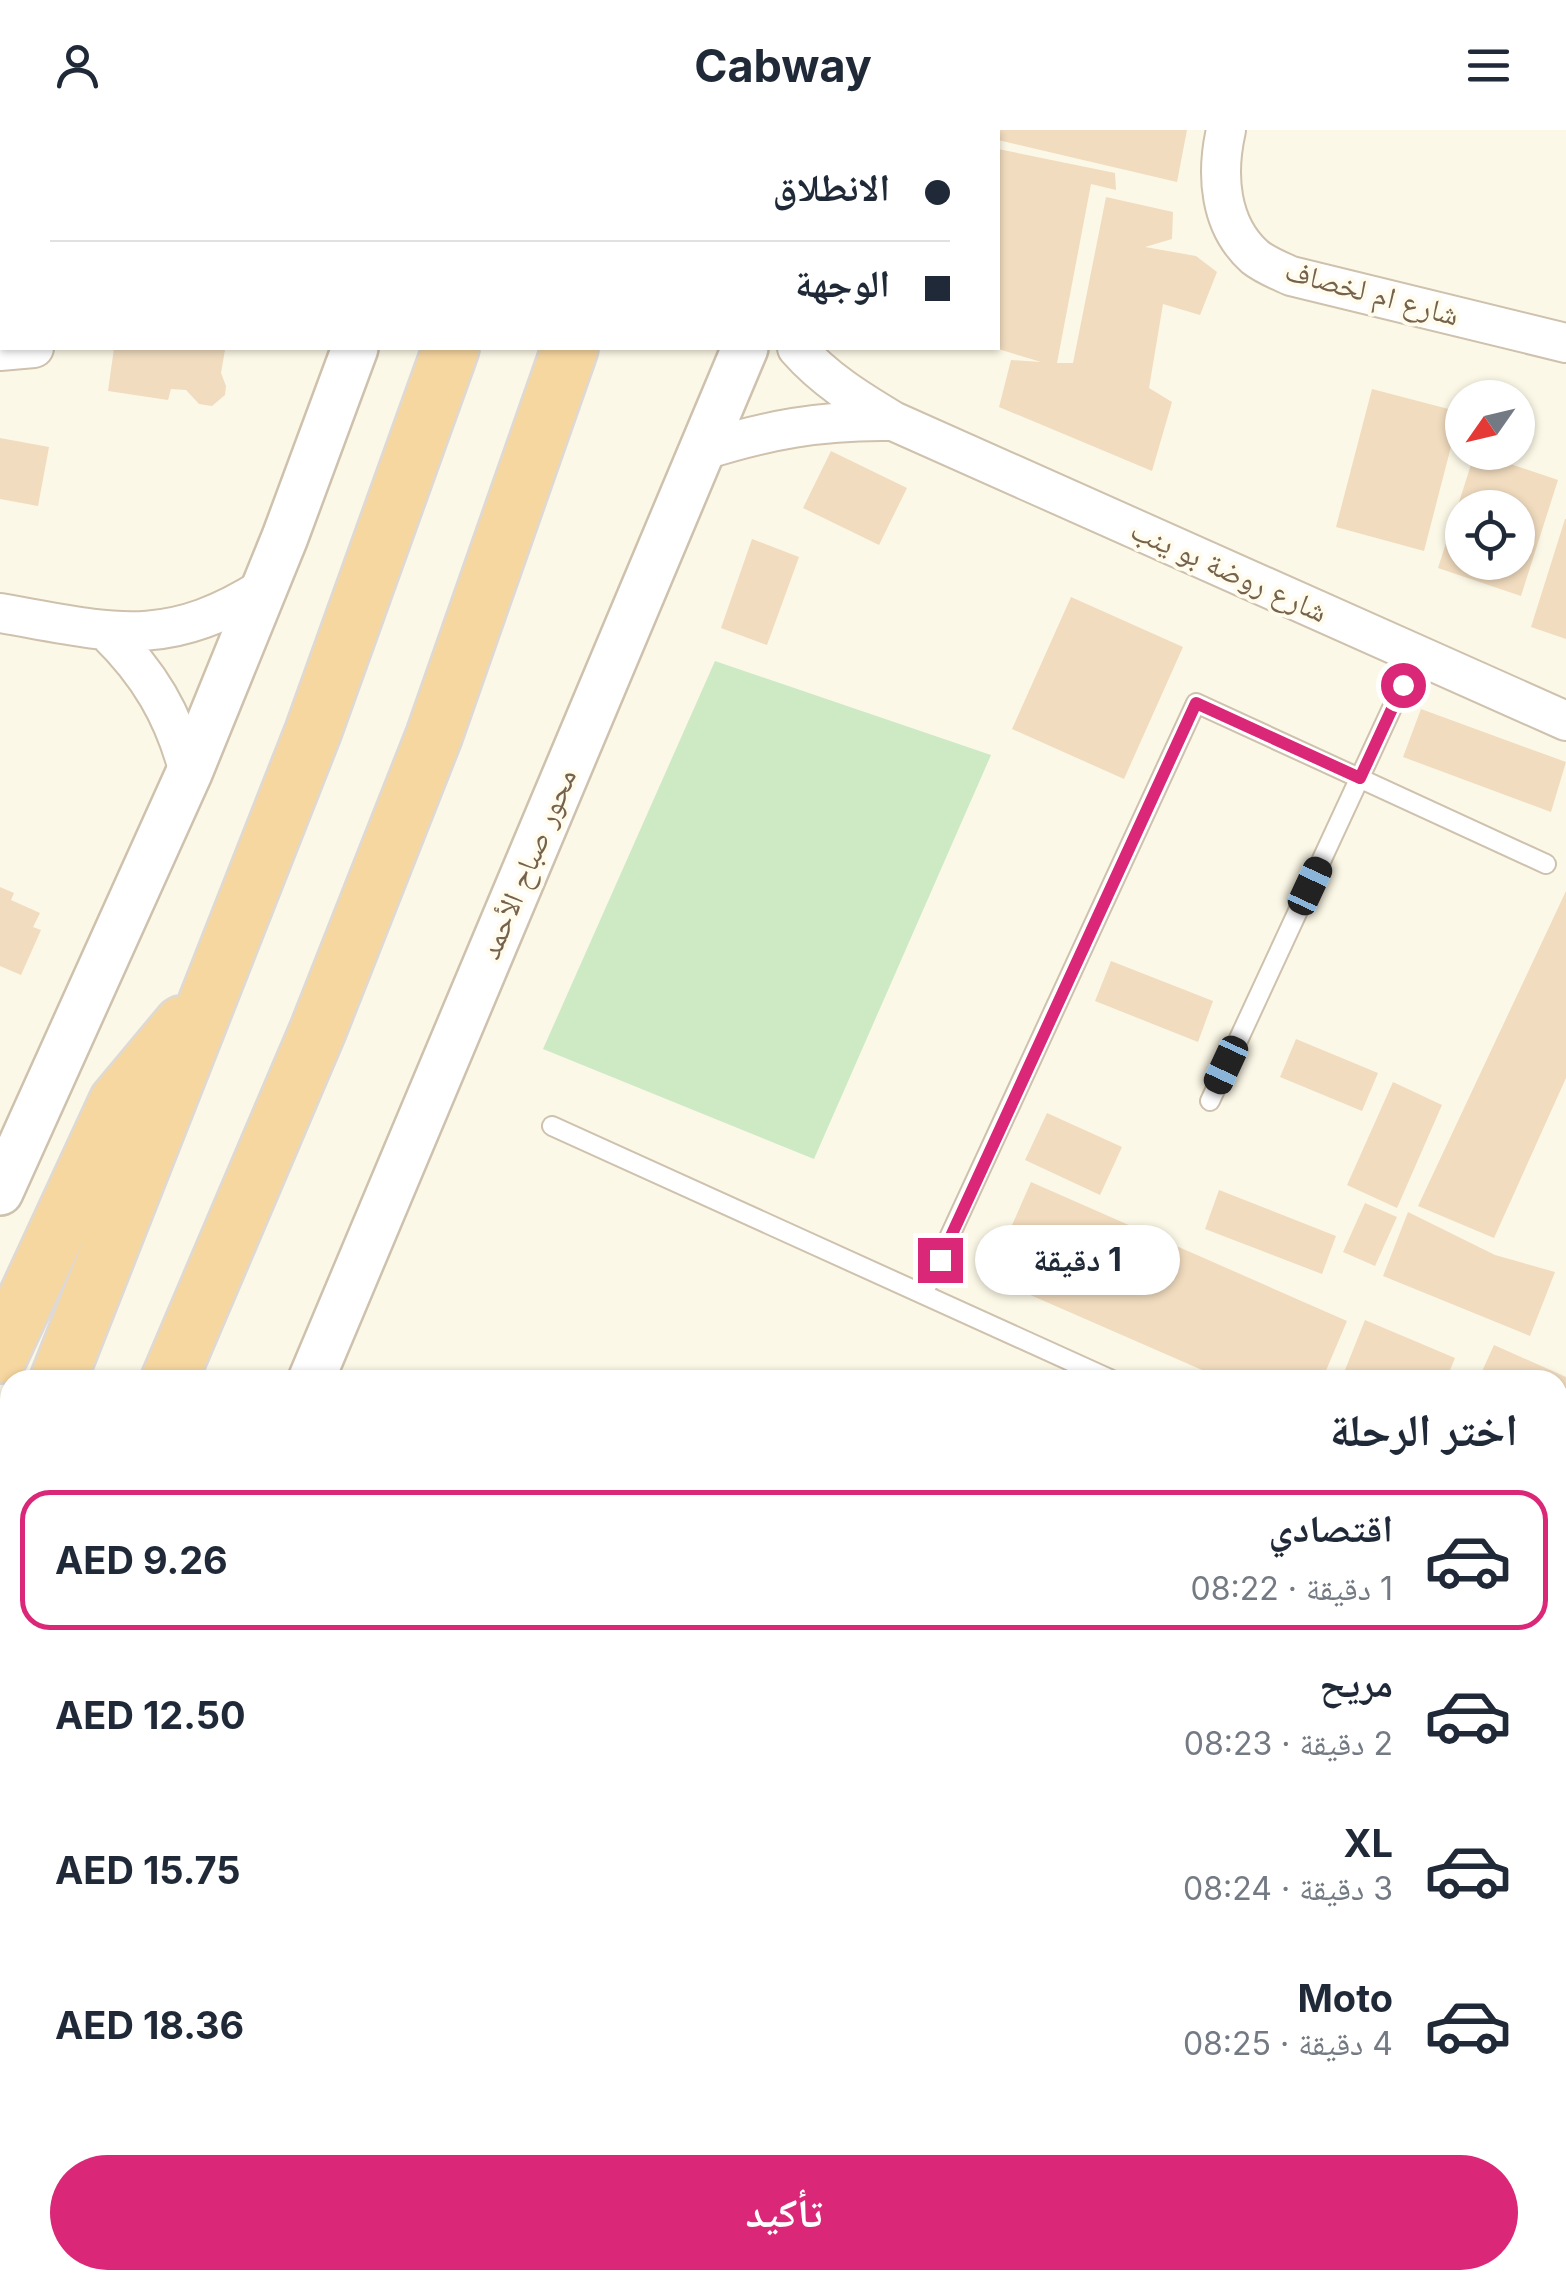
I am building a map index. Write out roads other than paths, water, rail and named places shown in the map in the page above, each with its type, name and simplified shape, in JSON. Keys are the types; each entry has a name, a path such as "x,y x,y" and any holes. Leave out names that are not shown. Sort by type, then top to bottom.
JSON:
{"highway":[{"path":"62,1370 313,732 451,350"},
{"path":"173,1370 318,1030 434,736 569,350"},
{"path":"0,1355 116,1102 210,991"}],"street":[{"name":"شارع ام لخصاف","path":"1226,130 1219,159 1222,198 1235,233 1256,258 1291,276 1566,343"},
{"path":"0,1192 189,773 265,587 354,350"},
{"name":"محور صباح الأحمد","path":"315,1370 744,350"},
{"name":"شارع روضة بو ينب","path":"800,350 856,400 893,421 1566,720"},
{"name":"شارع روضة بو ينب","path":"701,452 752,435 804,424 893,421"},
{"path":"0,613 106,632 148,632 190,625 229,610 265,587"},
{"path":"106,632 140,668 168,709 189,773"}],"lane":[{"path":"1210,1101 1417,654"},
{"path":"924,1294 1196,703 1546,864"},
{"path":"552,1126 1090,1370"}]}
